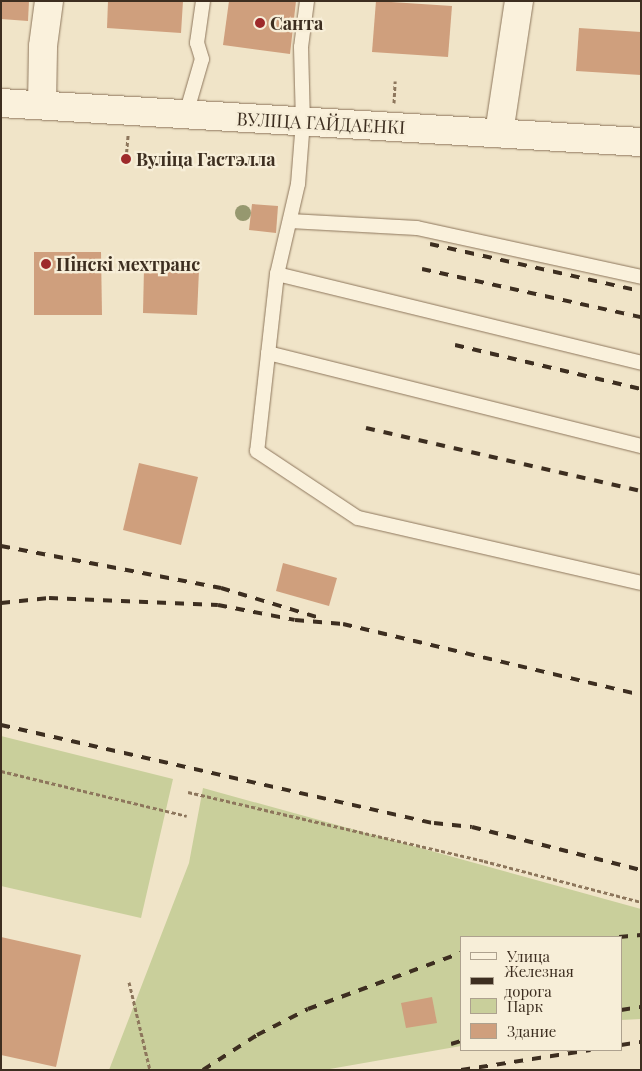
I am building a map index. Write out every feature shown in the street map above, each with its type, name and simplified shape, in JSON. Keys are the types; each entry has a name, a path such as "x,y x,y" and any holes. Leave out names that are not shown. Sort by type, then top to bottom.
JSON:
{"street":[{"path":"42,105 43,46 49,1"},
{"path":"499,133 519,1"},
{"name":"ВУЛІЦА ГАЙДАЕНКІ","path":"1,103 641,142"}],"lane":[{"path":"186,114 202,59 197,43 203,1"},
{"path":"307,1 301,47 303,121 298,184 277,274 257,451 358,518 641,583"},
{"path":"290,221 417,228 641,277"},
{"path":"277,274 641,363"},
{"path":"268,353 641,446"}],"path":[{"path":"1,771 187,816"},
{"path":"188,792 484,861 641,902"},
{"path":"129,982 150,1070"}],"green space":[{"path":"1,736 173,779 141,918 1,886"},
{"path":"203,788 641,909 641,1019 622,1020 622,936 460,936 460,1046 324,1070 109,1070 189,863"}],"building":[{"path":"1,1 29,1 28,21 1,19"},
{"path":"108,1 183,1 181,33 107,28"},
{"name":"Санта","path":"229,1 296,1 290,54 223,45"},
{"path":"376,1 452,6 448,57 372,52"},
{"path":"579,28 641,32 641,75 576,71"},
{"path":"252,204 278,206 276,233 249,230"},
{"path":"34,252 101,252 102,315 34,315"},
{"path":"144,268 199,270 197,315 143,313"},
{"path":"139,463 198,477 181,545 123,530"},
{"path":"283,563 337,578 329,606 276,591"},
{"path":"1,937 81,955 56,1067 1,1055"},
{"path":"432,997 437,1023 406,1028 401,1003"}],"railway":[{"path":"430,244 641,291"},
{"path":"422,269 641,317"},
{"path":"455,345 641,389"},
{"path":"366,428 641,491"},
{"path":"1,546 221,588 320,618"},
{"path":"1,603 49,598 218,605 295,620 343,624 641,695"},
{"path":"1,725 434,823 472,827 641,870"},
{"path":"622,937 641,935"},
{"path":"203,1070 257,1035 308,1009 460,953"},
{"path":"622,1010 641,1007"},
{"path":"451,1044 460,1041"},
{"path":"622,1045 641,1042"},
{"path":"461,1070 584,1051"}],"place":[{"name":"Санта","path":"260,23"},
{"name":"Вуліца Гастэлла","path":"126,159"},
{"name":"Пінскі мехтранс","path":"46,264"}]}
